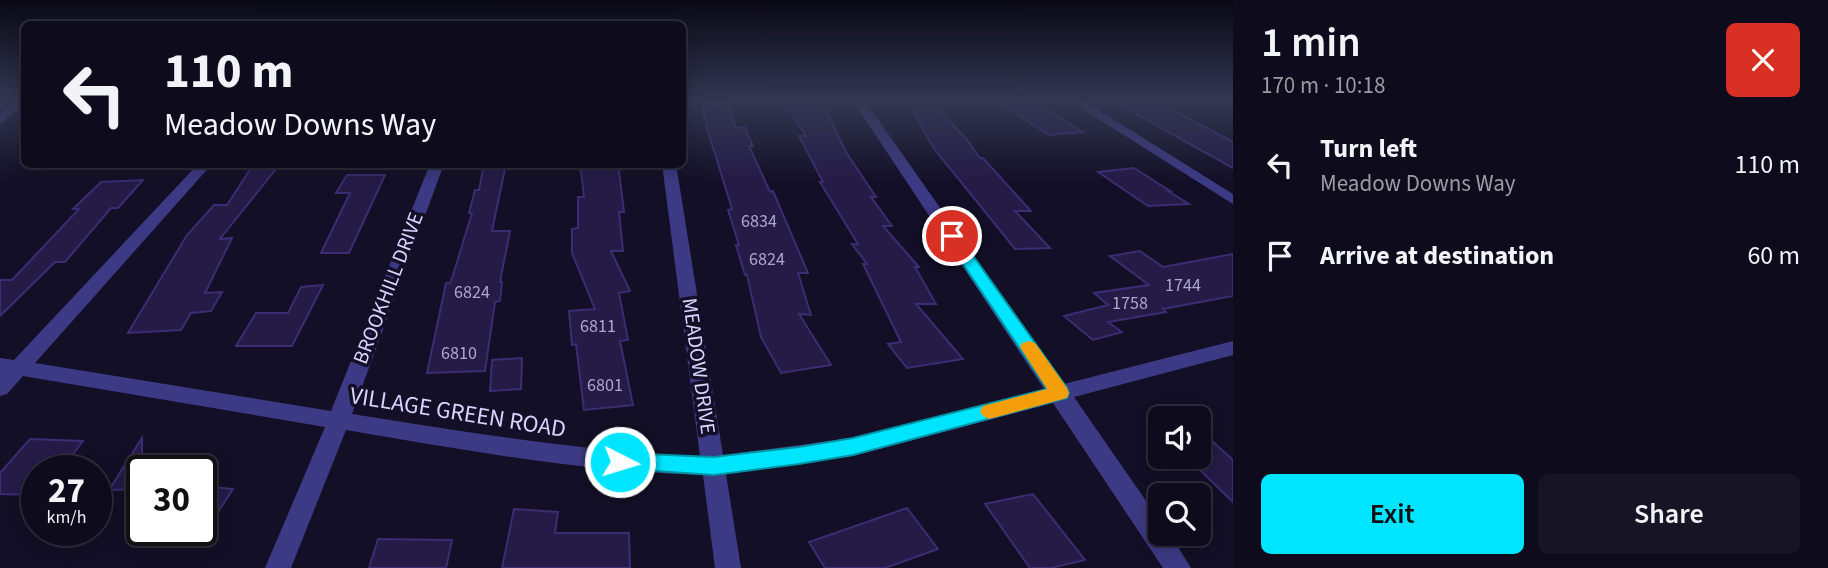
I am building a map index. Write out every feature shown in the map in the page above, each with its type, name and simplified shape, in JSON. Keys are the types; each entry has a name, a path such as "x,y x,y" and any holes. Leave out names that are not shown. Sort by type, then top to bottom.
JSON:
{"street":[{"path":"877,128 1178,568"},
{"path":"1118,128 1233,200"},
{"path":"0,388 9,366 202,168"},
{"name":"BROOKHILL DRIVE","path":"278,568 321,466 435,168"},
{"name":"MEADOW DRIVE","path":"671,168 728,568"},
{"name":"VILLAGE GREEN ROAD","path":"9,366 544,454 646,464 714,466 853,447 1233,348"}],"building":[{"path":"707,128 745,128 753,146 749,146 770,192 773,191 808,273 798,273 811,315 799,314 831,365 781,373 761,337 728,210 732,209"},
{"path":"800,128 834,128 846,152 876,197 871,197 892,226 883,226 919,267 915,267 936,304 916,304 963,359 907,368 888,344 901,342 863,264 867,264 852,244 858,244 820,182 823,182 799,136 806,136"},
{"path":"922,128 955,128 980,158 983,158 1031,211 1015,211 1050,248 1015,249 935,150"},
{"path":"1038,128 1075,128 1082,132 1049,135"},
{"path":"1160,128 1205,128 1233,142 1233,168"},
{"path":"251,168 277,168 220,239 232,238 205,293 222,292 211,311 191,313 181,330 128,333 187,235 214,205 227,205"},
{"path":"483,168 505,168 492,231 510,231 500,282 500,301 495,302 485,371 427,373 446,283 450,283 453,275 472,213 469,213 475,190 479,190"},
{"path":"580,168 618,168 624,212 619,212 623,251 611,251 630,291 619,293 628,340 620,341 633,405 584,410 576,344 572,345 569,311 595,309 572,253 572,229 578,228 578,197 584,197"},
{"path":"1134,168 1189,204 1148,206 1098,172"},
{"path":"347,175 385,175 349,253 321,253 350,193 336,193"},
{"path":"143,180 118,208 111,208 65,262 55,262 0,316 0,280 12,280 79,209 73,209 101,182"},
{"path":"1140,251 1163,267 1233,254 1233,296 1108,322 1122,332 1093,340 1064,316 1108,305 1094,293 1149,285 1110,256"},
{"path":"323,285 292,346 236,346 256,313 288,313 301,287"},
{"path":"522,358 521,389 490,391 492,360"},
{"path":"142,438 142,455 131,455"},
{"path":"30,439 83,441 72,455 21,455 21,495 0,494 0,473"},
{"path":"1211,440 1233,460 1233,502 1199,469 1211,469"},
{"path":"126,463 126,489 112,490 112,485"},
{"path":"217,488 233,489 217,514"},
{"path":"1033,494 1085,560 1051,568 1030,568 985,504"},
{"path":"907,508 938,549 885,568 825,568 809,542"},
{"path":"514,509 558,512 555,533 629,533 630,568 502,568"},
{"path":"378,539 452,540 446,568 369,568"}],"slow traffic":[{"path":"989,411 1060,393 1029,347"}],"route":[{"path":"620,462 714,466 799,456 853,447 1060,393 952,236"}]}
